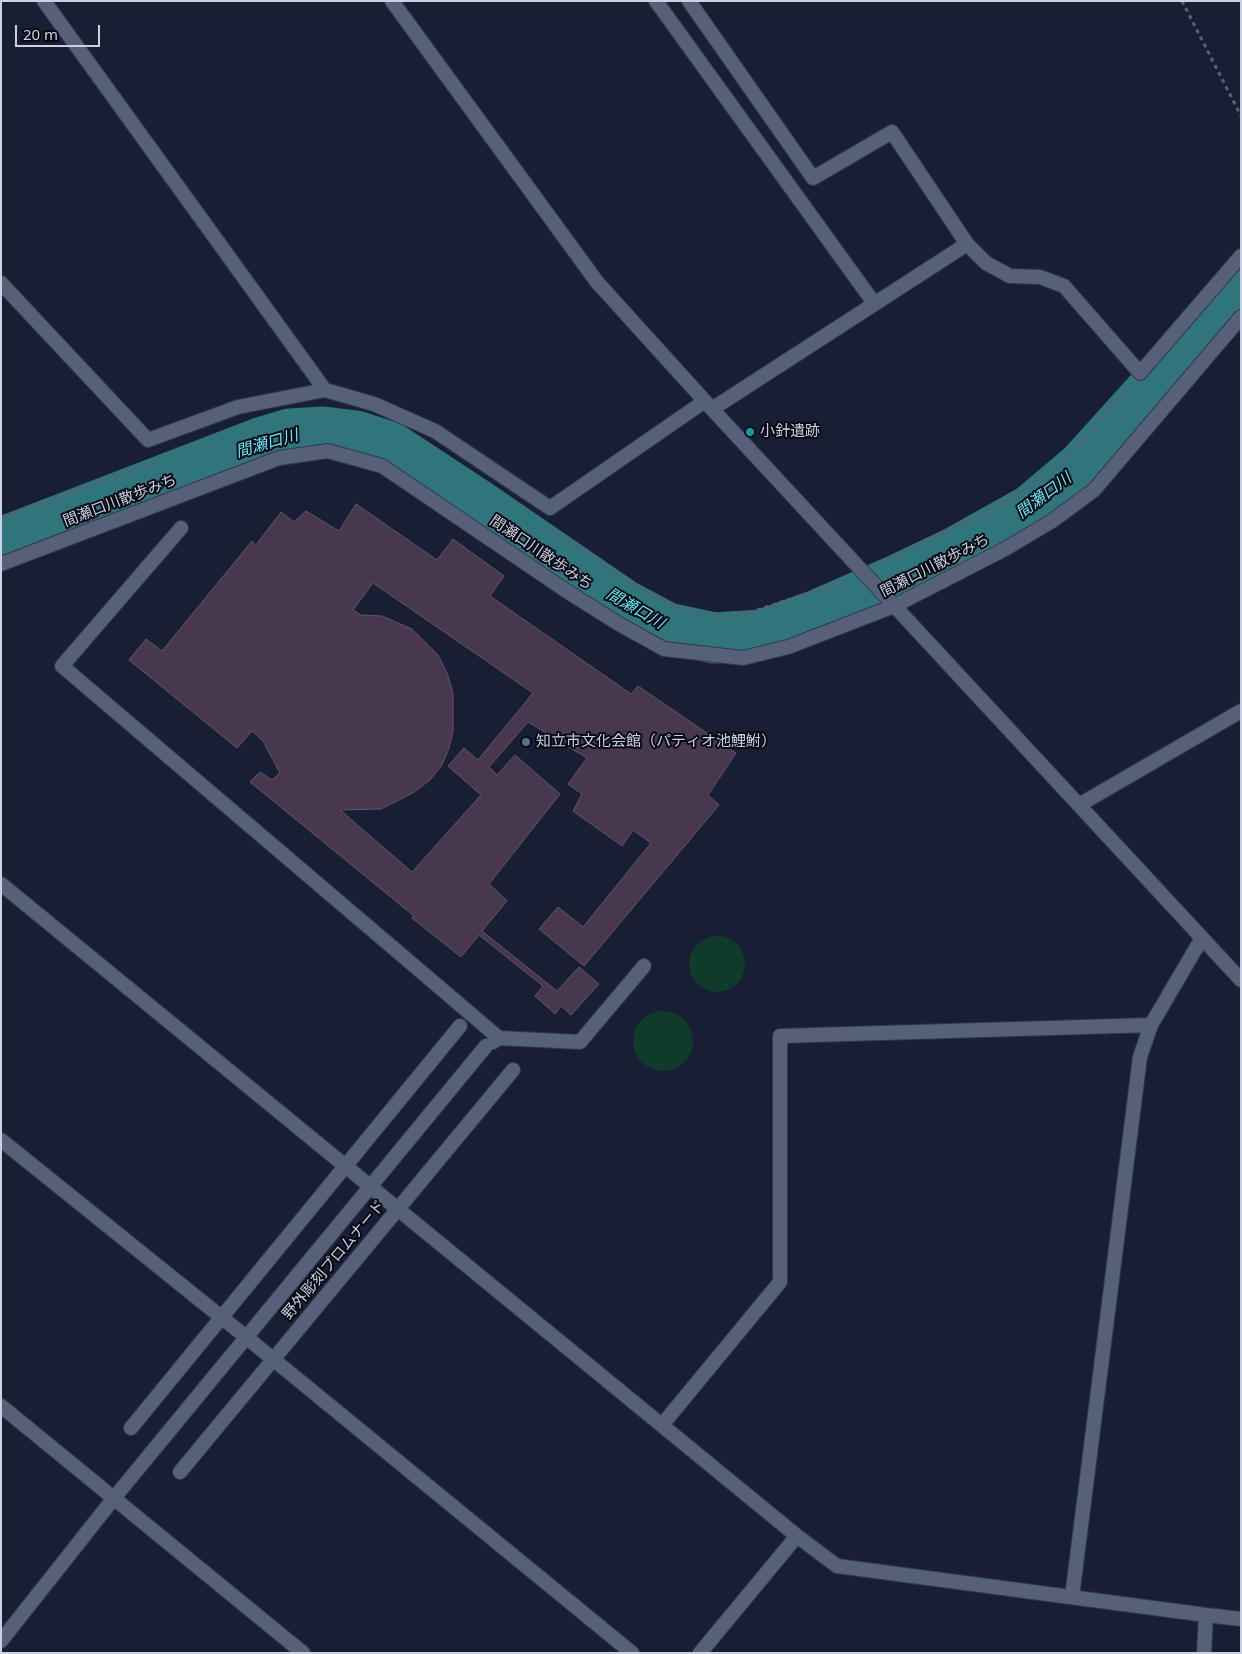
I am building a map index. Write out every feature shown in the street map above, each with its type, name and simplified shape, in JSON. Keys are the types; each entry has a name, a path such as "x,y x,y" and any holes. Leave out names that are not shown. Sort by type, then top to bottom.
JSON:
{"street":[{"path":"44,1 325,390"},
{"path":"656,1 874,303"},
{"path":"689,1 814,178 892,132 967,244 986,263 1010,276 1040,277 1064,286 1140,373 1241,256"},
{"path":"399,4 597,282 708,405 1241,980"},
{"path":"1,283 148,440 238,407 325,390 374,404 435,431 550,508 708,405 967,244"},
{"name":"間瀬口川散歩みち","path":"1,564 279,458 328,450 382,466 565,590 620,624 664,648 742,658 788,647 894,605 1005,549 1052,521 1094,490 1241,317"},
{"path":"181,528 62,666 500,1038"},
{"path":"1079,806 1241,711"},
{"path":"1,884 797,1536 837,1566 1241,1619"},
{"path":"1072,1597 1140,1058 1151,1025 1202,938"},
{"path":"1,1642 114,1498 486,1046 500,1038 580,1042 644,966"},
{"path":"662,1425 780,1282 780,1036 1151,1025"},
{"path":"130,1428 460,1026"},
{"name":"野外彫刻プロムナード","path":"180,1472 513,1070"},
{"path":"1,1140 222,1317 632,1653"},
{"path":"1,1406 303,1653"},
{"path":"700,1653 797,1536"},
{"path":"1204,1653 1206,1614"}],"path":[{"path":"1182,1 1241,116"}],"green space":[{"path":"712,936 722,936 737,944 743,953 745,964 743,975 737,984 722,992 712,992 701,987 694,980 689,969 689,959 694,948 701,941"},
{"path":"663,1011 680,1016 688,1024 693,1041 688,1058 680,1066 663,1071 646,1066 638,1058 633,1041 638,1024 646,1016"}],"building":[{"path":"356,504 437,560 453,539 504,576 490,596 631,694 638,686 736,753 708,795 719,805 584,966 539,929 558,907 583,927 651,843 633,830 622,846 573,811 582,794 568,784 587,758 528,722 489,767 497,775 515,755 560,794 489,884 507,901 482,931 557,991 579,967 599,984 571,1015 561,1006 555,1014 535,996 543,986 479,935 461,957 412,918 414,916 250,782 260,772 272,780 280,773 263,741 252,731 237,748 129,660 146,639 162,651 252,541 256,545 281,512 294,522 306,511 339,531","holes":["373,583 533,693 478,760 464,748 448,766 481,795 412,872 340,810 381,809 413,793 430,780 442,765 453,731 453,693 447,673 438,655 412,629 382,616 361,615 353,610"]}],"waterway":[{"name":"間瀬口川","path":"1,543 260,443 290,434 323,432 356,436 390,447 624,605 667,628 714,638 762,635 815,616 897,580 956,552 1031,510 1082,467 1241,291"}],"place":[{"name":"小針遺跡","path":"750,432"},
{"name":"知立市文化会館（パティオ池鯉鮒）","path":"526,742"}]}
